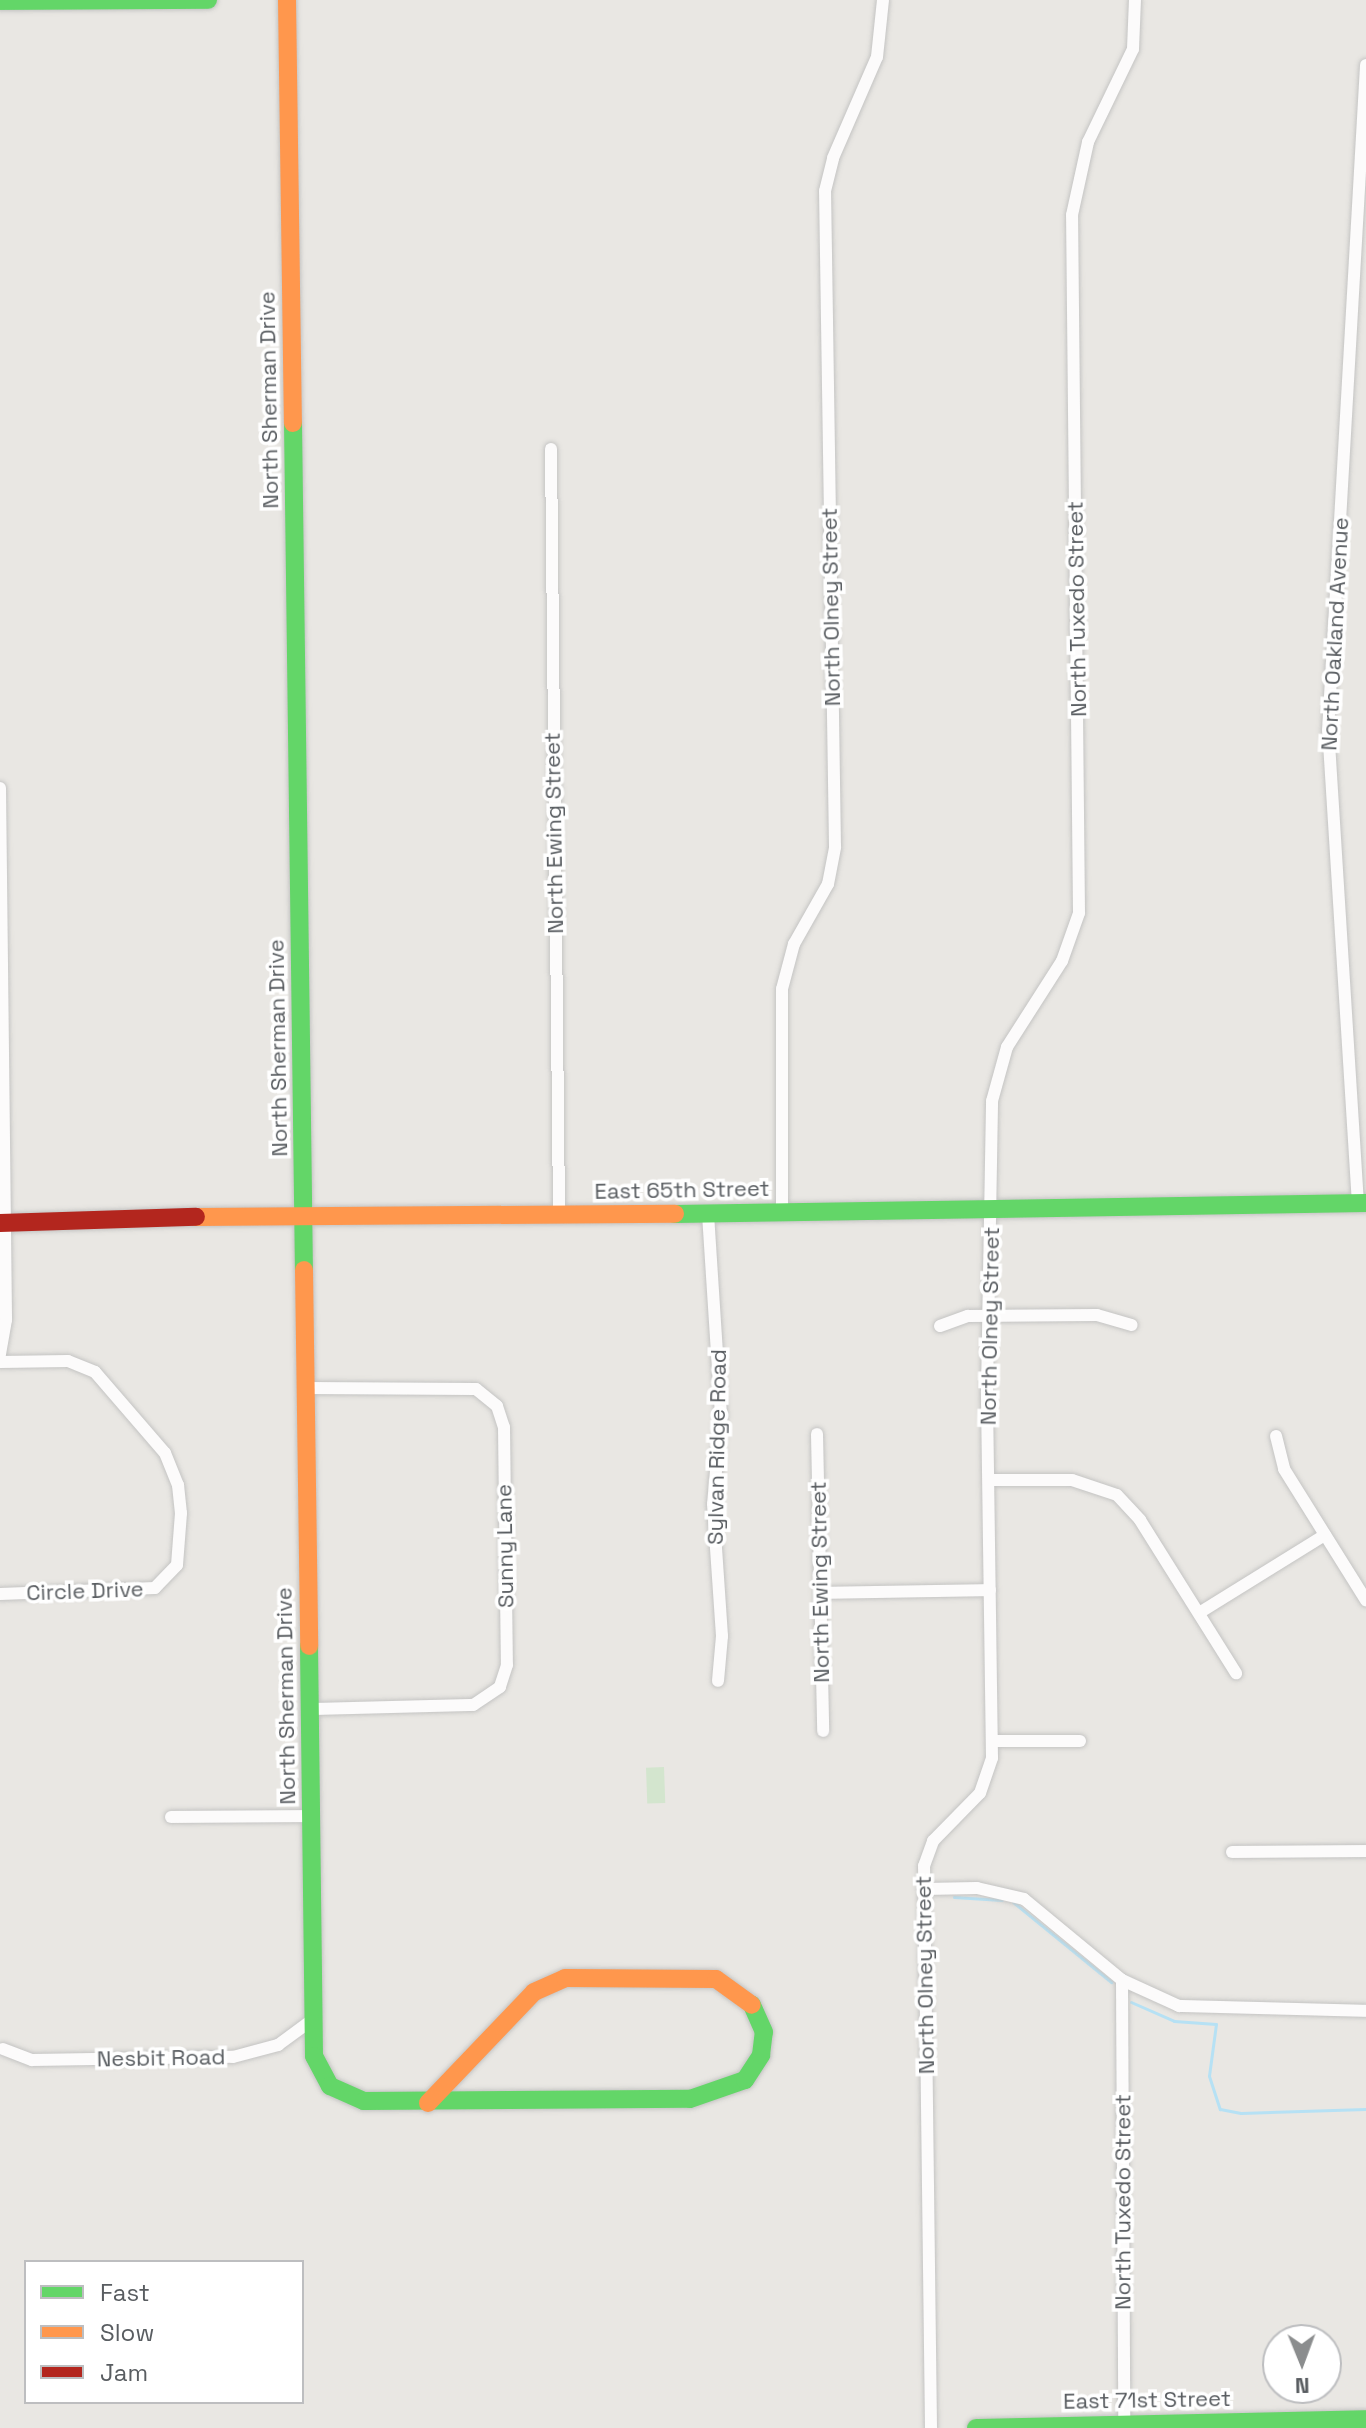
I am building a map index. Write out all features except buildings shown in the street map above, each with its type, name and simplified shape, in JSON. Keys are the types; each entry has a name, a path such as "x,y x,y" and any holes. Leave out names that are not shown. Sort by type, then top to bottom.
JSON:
{"street":[{"path":"0,1 208,0"},
{"name":"North Sherman Drive","path":"287,0 312,2020 315,2062 334,2089 364,2101 428,2103"},
{"name":"North Olney Street","path":"782,1213 782,989 794,944 828,884 835,847 825,200 833,158 877,57 883,0"},
{"name":"North Tuxedo Street","path":"992,1209 992,1106 997,1073 1014,1034 1067,953 1079,913 1072,215 1088,142 1133,49 1135,0"},
{"name":"North Oakland Avenue","path":"1362,1204 1328,731 1366,65"},
{"name":"North Ewing Street","path":"551,449 559,1216"},
{"path":"0,788 2,1223 6,1320 0,1355"},
{"name":"East 65th Street","path":"2,1223 1362,1204"},
{"name":"North Olney Street","path":"931,2428 924,1889 927,1851 980,1793 989,1772 992,1741 989,1480 992,1209"},
{"name":"Sylvan Ridge Road","path":"708,1214 721,1415 713,1504 722,1636 718,1681"},
{"path":"940,1326 963,1317 1097,1315 1132,1325"},
{"name":"Circle Drive","path":"0,1362 68,1361 88,1367 154,1437 172,1467 181,1503 179,1558 166,1580 138,1593 0,1594"},
{"name":"Sunny Lane","path":"306,1388 476,1389 497,1406 504,1427 507,1665 500,1687 473,1705 310,1709"},
{"name":"North Ewing Street","path":"817,1434 823,1731"},
{"path":"1276,1436 1281,1463 1366,1600"},
{"path":"989,1480 1072,1480 1117,1495 1138,1516 1236,1673"},
{"path":"1199,1613 1325,1535"},
{"path":"821,1593 990,1590"},
{"path":"992,1741 1080,1741"},
{"path":"171,1817 311,1816"},
{"path":"1232,1852 1366,1851"},
{"path":"924,1889 996,1889 1024,1899 1122,1980 1162,2001 1192,2009 1366,2011"},
{"path":"576,1977 711,1978 749,1998 764,2032 757,2065 729,2090 690,2099 428,2103 534,1992 551,1982 576,1977"},
{"name":"North Tuxedo Street","path":"1122,1980 1124,2425"},
{"name":"Nesbit Road","path":"3,2049 32,2060 233,2057 278,2045 312,2020"},
{"name":"East 71st Street","path":"976,2428 1366,2419"}],"green space":[{"path":"664,1767 665,1803 647,1804 646,1768"}],"waterway":[{"path":"954,1897 1002,1900"},
{"path":"1013,1902 1111,1982"},
{"path":"1131,2002 1174,2021 1216,2024 1209,2076 1220,2109 1241,2113 1366,2109"}],"traffic: fast":[{"path":"0,1 208,0"},
{"path":"293,423 304,1270"},
{"path":"675,1214 1366,1203"},
{"path":"309,1646 314,2056 330,2086 364,2101 690,2099 745,2080 761,2055 764,2032 752,2005"},
{"path":"976,2428 1366,2419"}],"traffic: slow":[{"path":"287,0 293,423"},
{"path":"196,1217 675,1214"},
{"path":"304,1270 309,1646"},
{"path":"428,2103 534,1992 565,1978 716,1979 752,2005"}],"traffic: jam":[{"path":"0,1223 196,1217"}]}
